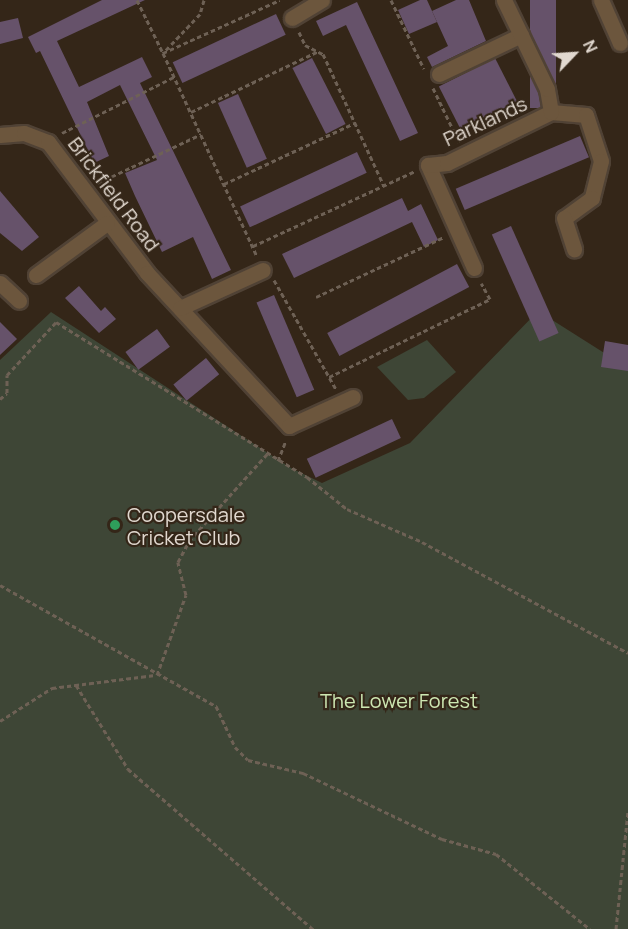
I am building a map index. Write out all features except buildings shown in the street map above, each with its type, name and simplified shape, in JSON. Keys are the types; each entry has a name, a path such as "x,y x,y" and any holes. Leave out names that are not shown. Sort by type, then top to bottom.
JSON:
{"street":[{"path":"292,18 322,0"},
{"name":"Parklands","path":"474,268 428,165 447,163 550,112 547,89 504,0"},
{"path":"601,0 620,43"},
{"path":"439,74 521,35"},
{"path":"550,112 586,115 601,161 592,198 564,218 574,249"},
{"name":"Brickfield Road","path":"0,135 24,133 48,142 85,189 107,224 180,308 289,426"},
{"path":"36,275 107,224"},
{"path":"180,308 264,270"},
{"path":"0,283 19,301"},
{"path":"289,426 348,399"}],"path":[{"path":"137,0 264,270 281,286 329,377 348,399"},
{"path":"163,53 190,27 204,0"},
{"path":"163,53 280,1 292,18 305,45 323,54 384,186"},
{"path":"191,112 317,51"},
{"path":"48,142 174,76"},
{"path":"224,184 355,123"},
{"path":"85,189 201,134"},
{"path":"253,246 428,165"},
{"path":"316,297 457,231"},
{"path":"329,377 490,299 474,268"},
{"path":"0,399 7,393 7,375 56,322 278,461 347,509 422,542 628,653"},
{"path":"278,461 289,426"},
{"path":"157,675 186,596 178,562 189,541 267,454"},
{"path":"0,585 108,642 157,675 216,706 235,747 248,760 303,773 442,839 496,854 590,929"},
{"path":"0,721 52,688 157,675"},
{"path":"76,685 128,769 313,929"},
{"path":"616,929 628,811"}],"green space":[{"name":"The Lower Forest","path":"538,311 628,368 628,929 0,929 0,360 51,312 291,468 322,483 410,443"},
{"path":"427,340 456,372 424,398 408,400 377,367"}],"place":[{"name":"Coopersdale Cricket Club","path":"115,525"}]}
